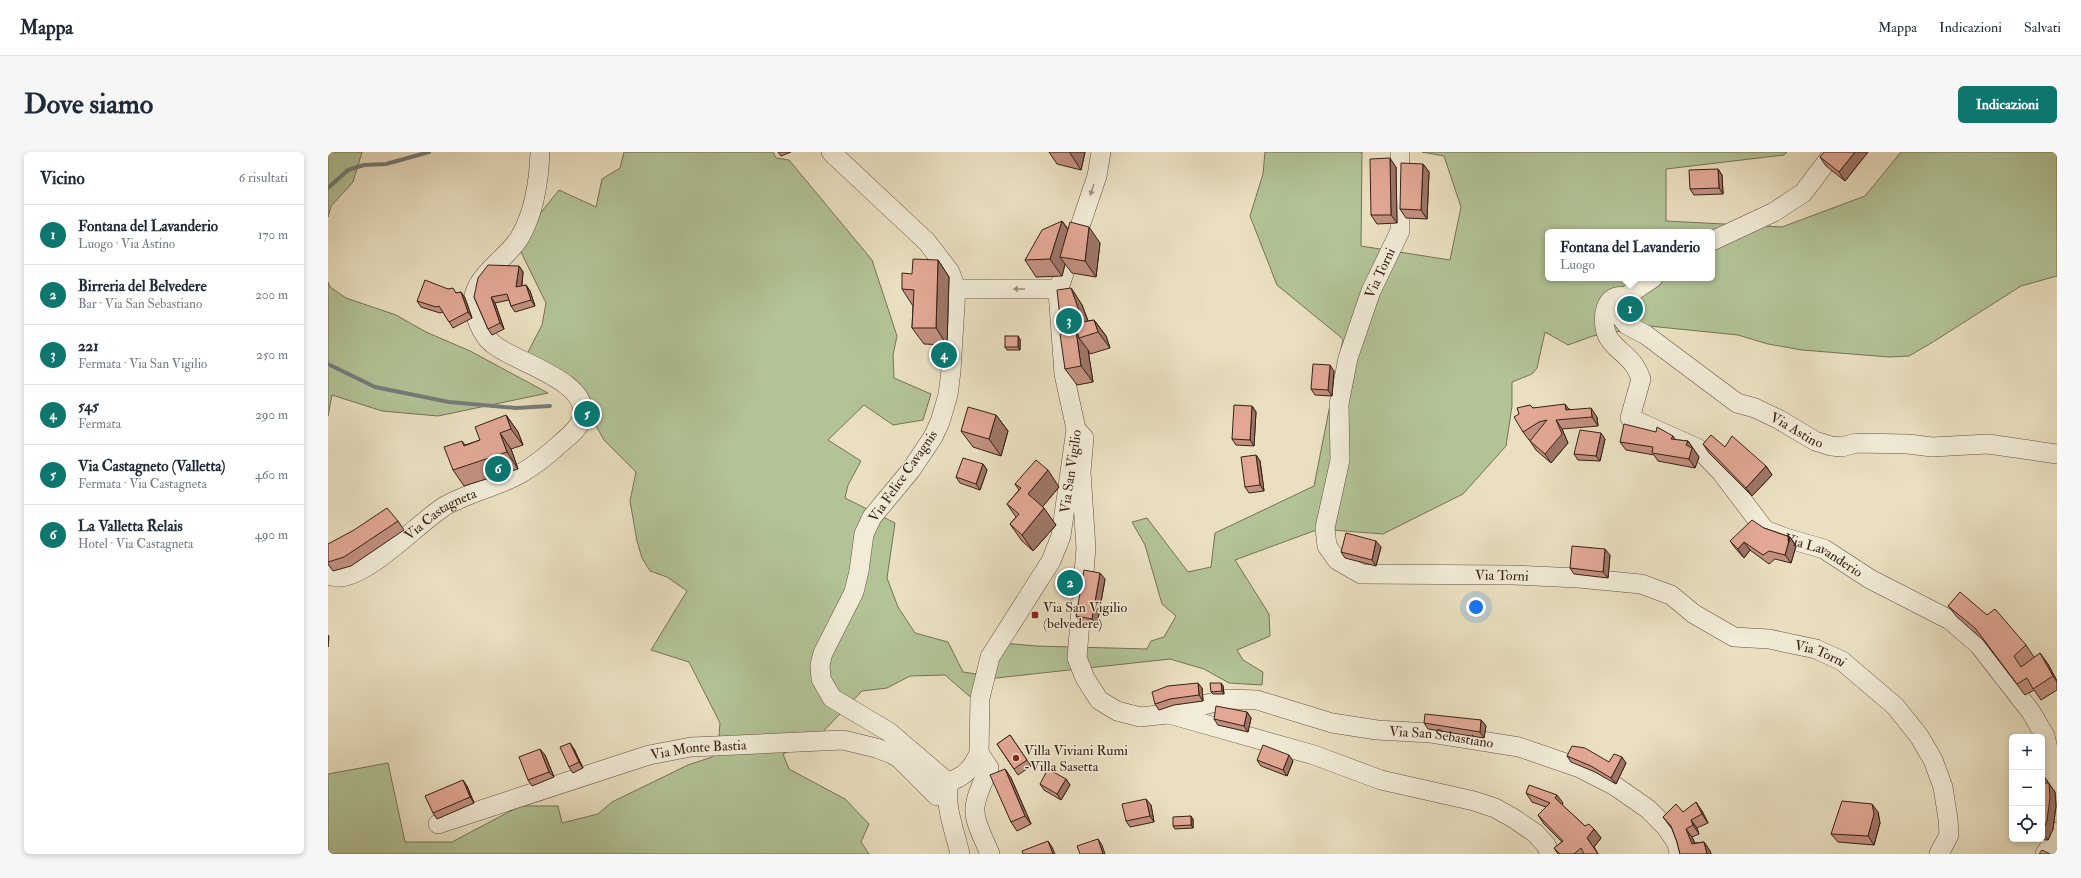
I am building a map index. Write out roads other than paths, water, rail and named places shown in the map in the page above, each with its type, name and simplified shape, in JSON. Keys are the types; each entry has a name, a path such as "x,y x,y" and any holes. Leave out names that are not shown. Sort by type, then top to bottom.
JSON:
{"street":[{"name":"Via Castagneta","path":"328,575 339,578 355,573 406,538 444,507 458,499 521,474 557,447 574,431 582,419 583,408 578,396 559,380 493,344 481,331 472,307 474,294 485,274 520,238 530,215 539,181 540,152"},
{"name":"Via Felice Cavagnis","path":"831,152 927,242 950,272 956,289 951,371 948,395 940,422 933,438 911,470 872,517 864,534 859,571 854,592 823,653 820,665 821,679 832,698 889,732 949,785"},
{"name":"Via San Vigilio","path":"979,753 980,698 990,657 1051,560 1061,536 1076,429 1064,374 1058,291 1097,176 1101,152"},
{"name":"Via Torni","path":"1400,152 1400,231 1370,291 1348,358 1339,404 1340,460 1325,528 1327,546 1337,560 1361,574 1513,574 1641,584 1671,595 1694,614 1734,637 1769,639 1816,649 1842,661 1895,706 1919,736 1933,760 1943,787 1948,819 1948,835 1939,854"},
{"path":"1715,240 1774,212 1803,193 1834,152"},
{"path":"1625,297 1649,281"},
{"path":"956,289 1058,291"},
{"name":"Via Lavanderio","path":"1625,297 1618,295 1611,298 1605,311 1607,335 1620,351 1634,364 1641,379 1630,418 1699,449 1721,472 1765,530 1824,550 1870,579 1950,620 1979,645 2031,712 2045,736 2057,788"},
{"name":"Via Astino","path":"1625,297 1620,316 1627,325 1646,335 1737,403 1755,408 1825,444 1842,447 1856,443 1908,444 1932,447 1988,444 2057,454"},
{"name":"Via San Sebastiano","path":"1076,429 1084,438 1081,472 1086,548 1077,658 1085,678 1100,700 1117,711 1140,717 1168,714 1227,699 1257,700 1332,723 1378,730 1431,733 1519,747 1580,768 1615,786 1648,808 1666,827 1677,843 1679,854"},
{"name":"Via San Sebastiano","path":"1168,714 1314,755 1381,780 1474,801 1495,808 1535,833 1546,845 1550,854"},
{"name":"Via Monte Bastia","path":"438,824 649,755 691,747 843,740 876,748 892,754 900,759 937,796 942,795 949,785"},
{"path":"960,854 949,810 949,785 966,774 976,761 979,753"},
{"path":"979,753 989,768 975,798 974,816 990,854"},
{"path":"2045,854 2056,838 2057,832"}],"waterway":[{"path":"328,188 348,170 364,165 386,164 429,152"},
{"path":"328,364 375,387 449,402 516,408 550,406"}],"place":[{"name":"Fontana del Lavanderio","path":"1630,309"},
{"name":"221","path":"1069,321"},
{"name":"545","path":"944,355"},
{"name":"Via Castagneto (Valletta)","path":"587,414"},
{"name":"La Valletta Relais","path":"498,469"},
{"name":"Birreria del Belvedere","path":"1070,583"},
{"name":"Via San Vigilio (belvedere)","path":"1035,615"},
{"name":"Villa Viviani Rumi -Villa Sasetta","path":"1016,758"}]}
